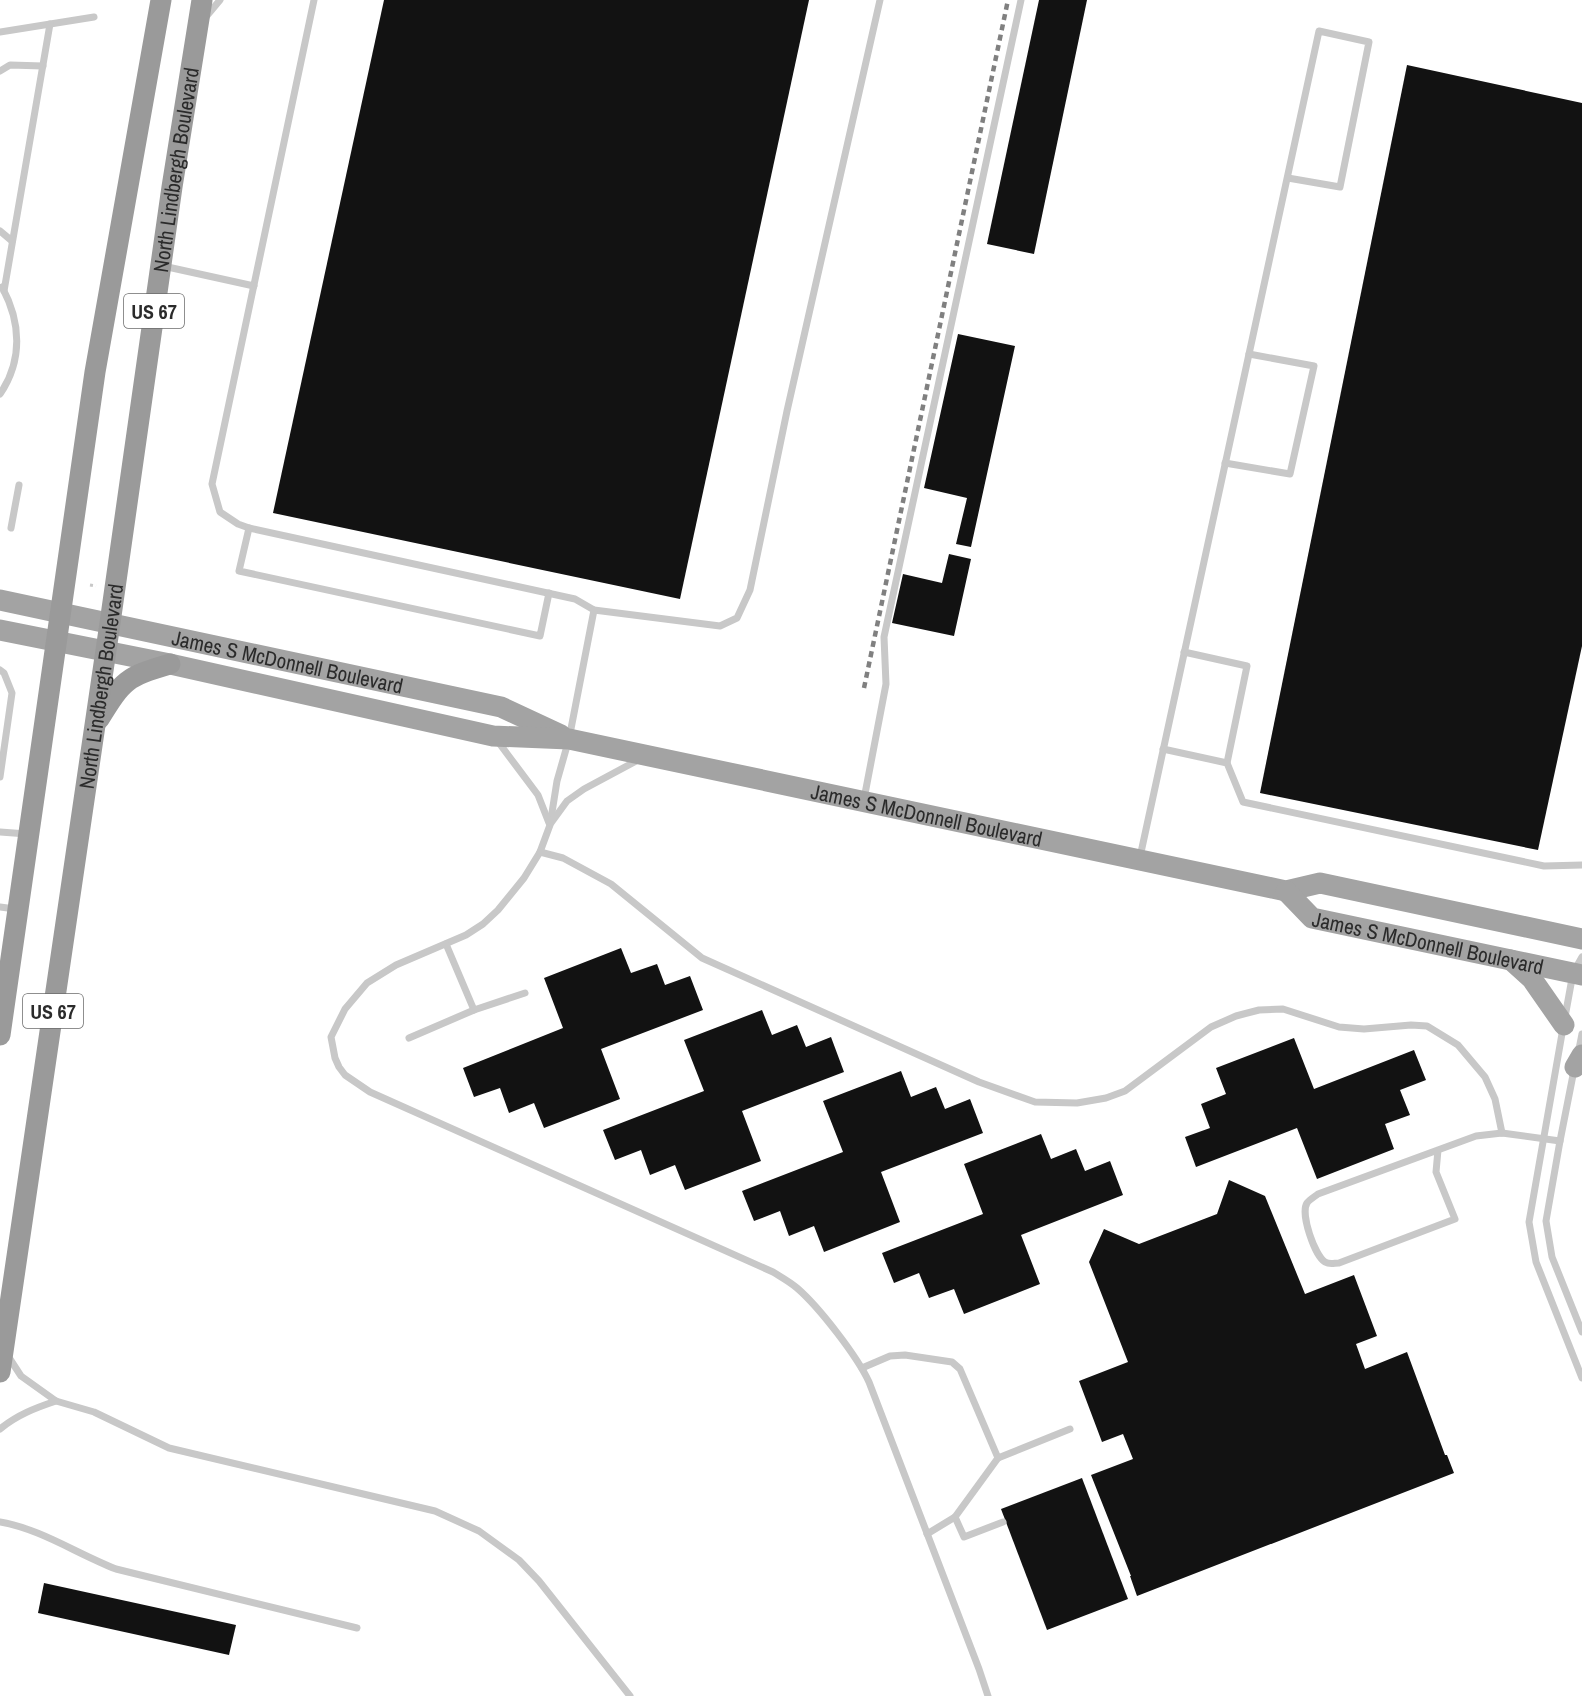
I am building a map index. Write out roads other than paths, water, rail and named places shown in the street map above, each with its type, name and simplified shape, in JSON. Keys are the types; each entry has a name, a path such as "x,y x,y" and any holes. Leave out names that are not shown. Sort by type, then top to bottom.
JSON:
{"highway":[{"name":"North Lindbergh Boulevard","path":"0,1035 9,908 29,834 95,372 161,0"},
{"name":"North Lindbergh Boulevard","path":"0,1372 161,266 202,0"},
{"path":"94,727 114,694 126,680 170,664"}],"main road":[{"name":"James S McDonnell Boulevard","path":"0,600 501,707 569,739"},
{"name":"James S McDonnell Boulevard","path":"0,630 170,664 494,736 569,739 1286,891 1320,884 1582,939"},
{"name":"James S McDonnell Boulevard","path":"1286,891 1312,918 1510,960 1579,968"},
{"path":"1510,960 1538,986 1573,1030"}],"lane":[{"path":"198,27 220,0"},
{"path":"314,0 212,484 220,512 238,524 249,528 575,599 594,610 720,626 737,618 750,590 787,411 880,0"},
{"path":"863,801 886,684 884,637 1022,0"},
{"path":"0,32 94,16"},
{"path":"0,394 11,375 18,348 16,324 2,287 50,24"},
{"path":"1139,860 1320,31 1370,42 1340,187 1288,178"},
{"path":"0,71 10,65 43,66"},
{"path":"0,231 12,241"},
{"path":"161,266 254,286"},
{"path":"1226,463 1290,474 1314,366 1250,354"},
{"path":"11,528 19,485"},
{"path":"249,528 239,571 528,634 540,636 549,593"},
{"path":"594,610 569,739 557,781 550,825 540,852 524,878 498,910 466,935 396,965 368,983 345,1009 331,1037 335,1058 345,1075 361,1087 393,1104 773,1272 809,1299 862,1368 988,1696"},
{"path":"1184,652 1248,666 1227,763 1243,802 1544,866 1582,865"},
{"path":"0,670 4,673 12,693 0,777"},
{"path":"494,736 538,795 550,825"},
{"path":"1163,749 1227,763"},
{"path":"550,825 567,801 584,789 647,755"},
{"path":"0,832 29,834"},
{"path":"540,852 563,858 611,884 702,958 979,1082 1035,1102 1077,1103 1106,1098 1125,1091 1211,1027 1259,1010 1283,1009 1339,1027 1364,1029 1427,1026 1458,1045 1485,1077 1495,1099 1502,1133"},
{"path":"446,944 474,1010"},
{"path":"1579,968 1573,1030 1543,1138 1529,1222 1532,1246 1542,1279 1582,1378"},
{"path":"409,1038 474,1010 525,993"},
{"path":"1573,1030 1579,1061 1560,1141 1546,1221 1552,1257 1582,1332"},
{"path":"1438,1150 1436,1172 1455,1218 1339,1263 1324,1262 1305,1220 1304,1212 1307,1202 1318,1194 1476,1136 1502,1133 1560,1141"},
{"path":"4,1349 21,1376 56,1401 93,1412 169,1448 435,1511 458,1520 498,1543 519,1560 539,1581 630,1696"},
{"path":"862,1368 898,1355 952,1362 960,1369 998,1458"},
{"path":"0,1429 29,1410 56,1401"},
{"path":"927,1534 955,1517 998,1458 1070,1429"},
{"path":"955,1517 964,1537 1003,1522"},
{"path":"0,1522 39,1533 116,1569 357,1628"}],"railway":[{"path":"864,688 1008,0"}]}
